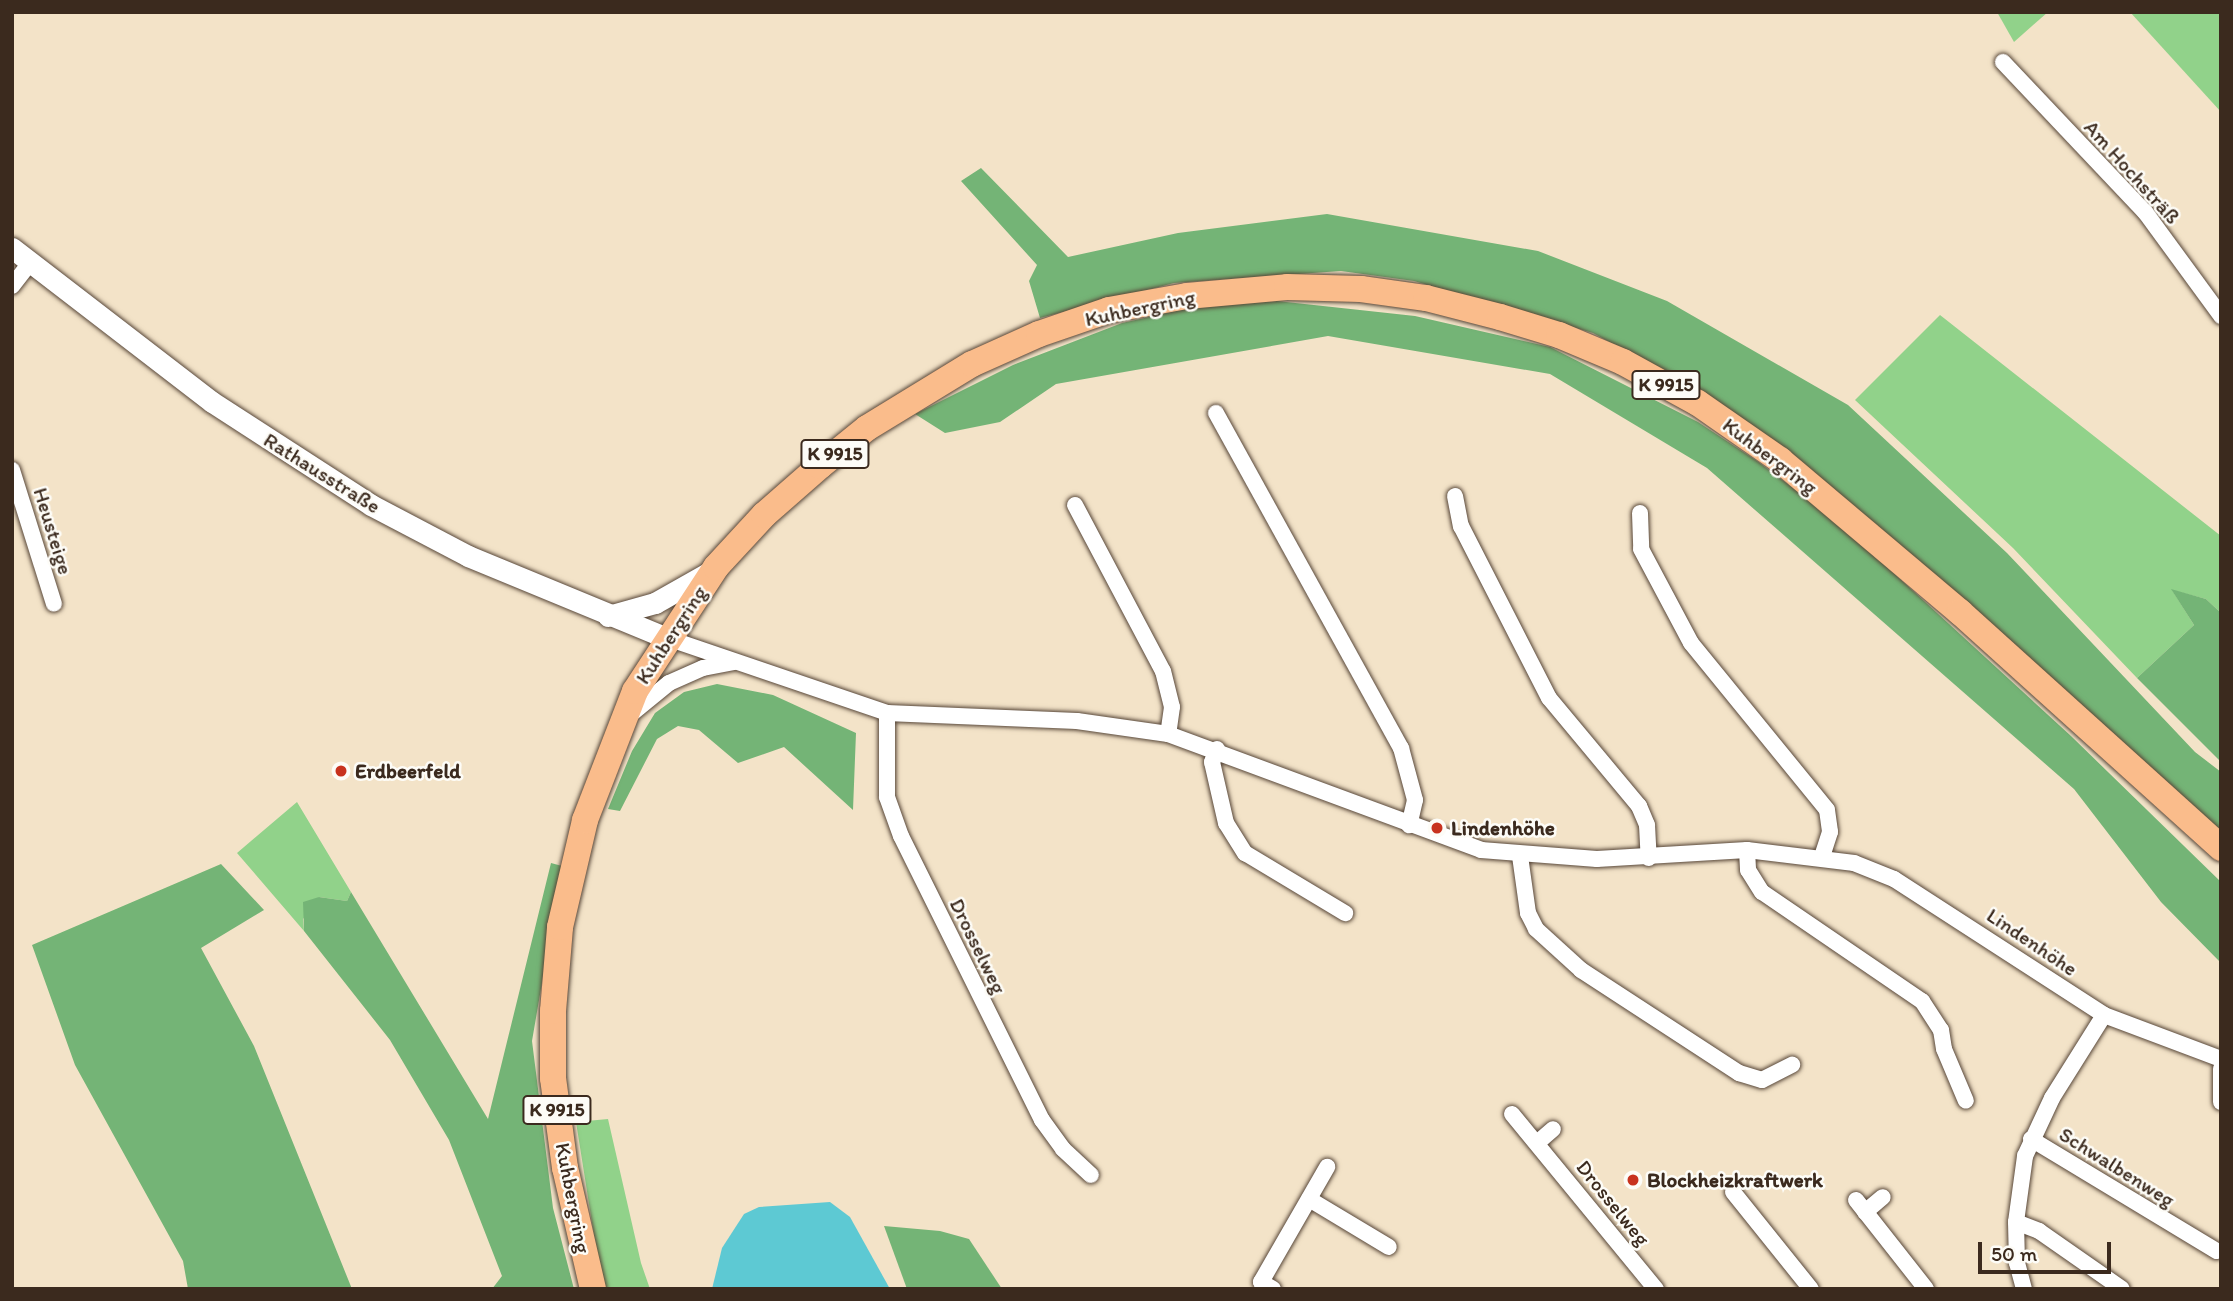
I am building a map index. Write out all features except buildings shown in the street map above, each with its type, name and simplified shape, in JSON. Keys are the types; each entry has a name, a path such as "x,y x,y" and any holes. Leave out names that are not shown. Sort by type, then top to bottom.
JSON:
{"main road":[{"name":"Kuhbergring","path":"593,1289 565,1168 553,1078 553,1011 566,897 584,820 620,726 667,638 716,567 764,515 867,428 972,364 1039,334 1110,310 1187,296 1287,287 1361,289 1426,298 1559,335 1698,403 1780,460 1960,612 2221,848"}],"street":[{"name":"Am Hochsträß","path":"2003,62 2145,212 2221,316"},
{"name":"Rathausstraße","path":"12,248 212,402 324,477 468,556 608,616 667,638"},
{"path":"12,286 30,262"},
{"path":"1216,412 1401,748 1415,800 1409,825"},
{"name":"Heusteige","path":"12,470 54,604"},
{"path":"1455,496 1461,526 1549,698 1639,806 1647,825 1649,858"},
{"path":"1075,505 1163,671 1172,707 1168,734"},
{"path":"1640,513 1641,549 1691,643 1827,810 1830,832 1822,857"},
{"path":"608,616 655,603 686,589 716,567"},
{"name":"Lindenhöhe","path":"667,638 887,713 1077,721 1168,734 1217,748 1409,825 1481,850 1520,856 1649,858 1747,850 1822,857 1894,879 2104,1015 2221,1059"},
{"path":"620,726 669,683 703,668 734,662"},
{"name":"Drosselweg","path":"887,713 887,797 901,836 1042,1120 1063,1149 1091,1175"},
{"path":"1217,748 1212,762 1226,823 1245,853 1345,913"},
{"path":"1747,850 1748,870 1762,892 1922,1002 1941,1030 1944,1049 1966,1101"},
{"path":"1520,856 1528,913 1536,929 1581,970 1739,1073 1762,1080 1792,1065"},
{"name":"Schwalbenweg","path":"2024,1289 2017,1263 2015,1222 2031,1139 2104,1015"},
{"path":"2221,1069 2221,1102"},
{"name":"Drosselweg","path":"1512,1114 1656,1289"},
{"path":"1537,1143 1553,1129"},
{"name":"Schwalbenweg","path":"2031,1139 2217,1251"},
{"path":"1273,1289 1261,1282 1327,1167"},
{"path":"1733,1192 1759,1212 1811,1289"},
{"path":"1883,1198 1861,1206 1926,1289"},
{"path":"1309,1199 1389,1247"},
{"path":"2015,1222 2039,1231 2122,1289"}],"green space":[{"path":"1997,12 2048,12 2014,42"},
{"path":"2130,12 2219,12 2221,112"},
{"path":"981,168 1068,257 1178,233 1327,214 1538,251 1667,301 1848,405 2007,553 2195,752 2221,772 2221,832 1664,372 1593,333 1414,281 1341,271 1174,283 1040,318 1029,281 1037,265 961,181"},
{"path":"1277,301 1415,316 1550,347 1698,422 1757,461 1838,522 2071,736 2221,882 2221,963 2161,902 2074,789 1707,468 1550,374 1328,336 1056,384 1000,422 945,433 915,414 1013,365 1122,323 1203,305"},
{"path":"1940,315 2221,536 2221,613 2206,599 2172,590 2194,625 2137,678 2013,548 1855,400"},
{"path":"2171,589 2206,599 2221,613 2221,762 2137,678 2194,625"},
{"path":"717,684 773,695 856,733 853,810 784,747 738,763 699,730 678,726 657,739 620,811 608,809 632,751 655,713 684,692"},
{"path":"297,802 351,892 347,901 319,897 303,919 304,931 237,853"},
{"path":"551,863 562,866 532,1041 553,1208 574,1289 492,1289 502,1276 449,1140 390,1040 304,931 303,902 319,897 347,901 351,892 488,1119"},
{"path":"221,864 264,910 201,948 254,1046 352,1289 188,1289 183,1261 75,1065 32,945"},
{"path":"608,1119 641,1263 650,1289 605,1289 600,1273 576,1122"},
{"path":"884,1226 940,1231 969,1239 1002,1289 907,1289"}],"water":[{"path":"830,1202 850,1217 890,1289 712,1289 722,1248 744,1214 759,1207"}],"place":[{"name":"Erdbeerfeld","path":"341,771"},
{"name":"Lindenhöhe","path":"1437,828"},
{"name":"Blockheizkraftwerk","path":"1633,1180"}]}
